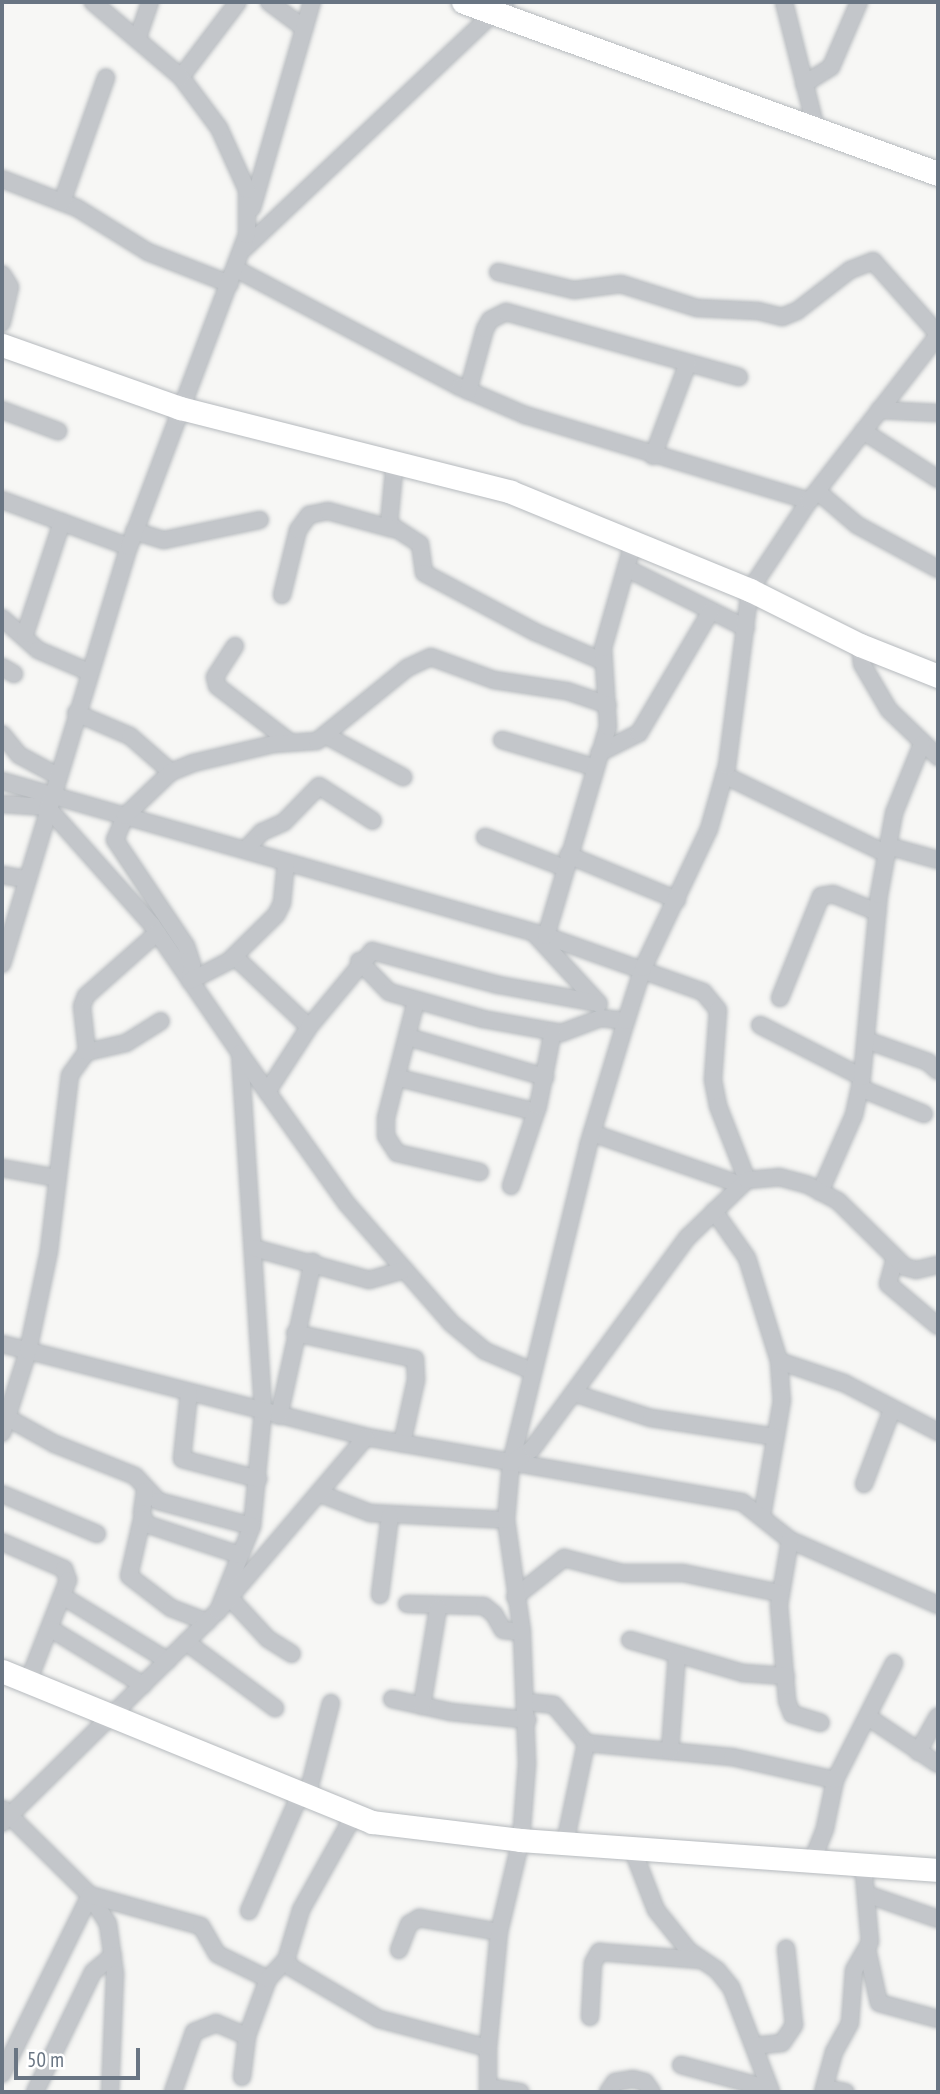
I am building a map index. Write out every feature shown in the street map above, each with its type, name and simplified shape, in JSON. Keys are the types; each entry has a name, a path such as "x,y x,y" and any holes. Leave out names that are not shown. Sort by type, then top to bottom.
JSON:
{"main road":[{"path":"464,2 501,8 817,132 938,174"}],"street":[{"path":"93,2 138,37 181,77 232,151 247,190 249,216"},
{"path":"138,37 150,2"},
{"path":"181,77 238,2"},
{"path":"269,2 304,28"},
{"path":"2,964 48,801 132,539 243,249 249,216 312,2"},
{"path":"785,2 817,132"},
{"path":"804,83 831,67 859,2"},
{"path":"243,249 501,8"},
{"path":"62,202 106,78"},
{"path":"2,179 62,202 148,252 233,276 468,391 547,423 653,456 813,496 858,525 938,569"},
{"path":"498,272 574,290 621,284 697,308 758,311 782,317 797,311 850,270 873,261 938,335 933,352 878,410 813,496 750,590 724,775 709,829 621,1020 510,1463 506,1520 522,1632 528,1720 521,1840 499,1932 488,2048 488,2090 521,2092"},
{"path":"2,274 10,287 2,323"},
{"path":"468,391 485,329 490,320 506,312 739,377"},
{"path":"2,345 180,408 395,460 511,492 634,540 750,590 860,646 938,676"},
{"path":"653,456 688,363"},
{"path":"2,410 58,430"},
{"path":"878,410 938,413"},
{"path":"863,431 938,479"},
{"path":"393,529 387,518 395,460"},
{"path":"2,500 62,523 132,539 164,540 260,520"},
{"path":"282,595 298,530 309,515 328,511 393,529 420,544 421,567 431,579 602,662"},
{"path":"25,634 62,523"},
{"path":"539,934 566,862 608,727 602,662 634,540"},
{"path":"626,568 746,628"},
{"path":"502,740 597,760 639,733 711,611"},
{"path":"2,618 25,634 38,650 89,672"},
{"path":"235,646 215,677 217,686 290,742"},
{"path":"860,646 868,679 889,710 938,757"},
{"path":"190,981 192,964 186,946 118,848 116,834 125,816 171,772 193,762 290,742 309,743 325,735 407,668 431,657 494,680 567,691 608,705"},
{"path":"76,713 130,736 171,772"},
{"path":"2,734 19,755 56,775"},
{"path":"325,735 402,777"},
{"path":"820,1192 842,1149 861,1083 877,912 887,850 894,813 922,744"},
{"path":"724,775 887,850 938,860"},
{"path":"2,781 48,801 125,816 539,934 643,968 703,992 719,1010 715,1093 744,1182"},
{"path":"245,850 262,832 284,821 319,786 329,788 373,821"},
{"path":"2,804 48,801"},
{"path":"48,801 157,933 347,1204 451,1322 485,1351 532,1371"},
{"path":"485,837 677,900"},
{"path":"190,981 234,956 279,909 286,862"},
{"path":"2,875 25,879"},
{"path":"780,998 821,896 833,894 877,912"},
{"path":"87,1052 81,1016 86,996 157,933"},
{"path":"539,934 598,1003 621,1020"},
{"path":"267,1092 309,1027 366,953 382,951 499,985 598,1003"},
{"path":"234,956 309,1027"},
{"path":"359,961 389,992 483,1019 569,1032 593,1020 621,1020"},
{"path":"416,1001 386,1118 390,1148 480,1172"},
{"path":"161,1021 127,1043 87,1052 70,1075 48,1251 28,1351 5,1425 135,1476 145,1491 158,1501 252,1526"},
{"path":"760,1025 861,1083 924,1114"},
{"path":"511,1186 536,1112 553,1031"},
{"path":"408,1037 545,1077"},
{"path":"866,1040 928,1062 938,1071"},
{"path":"240,1053 254,1248 271,1414"},
{"path":"398,1078 536,1112"},
{"path":"592,1133 744,1182 779,1177 820,1192 869,1227 895,1258 916,1270 938,1265"},
{"path":"2,1168 57,1178"},
{"path":"510,1463 532,1449 688,1237 744,1182"},
{"path":"714,1211 747,1258 779,1361 783,1393 762,1516"},
{"path":"254,1248 313,1262 369,1280 405,1270"},
{"path":"895,1258 888,1284 938,1326"},
{"path":"212,1617 252,1526 271,1414 313,1262"},
{"path":"295,1333 415,1359 416,1380 402,1443"},
{"path":"2,1344 366,1437 742,1502 790,1540 938,1605"},
{"path":"779,1361 844,1383 938,1432"},
{"path":"189,1393 182,1459 258,1479"},
{"path":"573,1393 651,1418 776,1437"},
{"path":"863,1484 892,1410"},
{"path":"110,2092 113,1955 108,1924 90,1895 4,1815 109,1718 212,1617 321,1494 366,1437"},
{"path":"145,1491 142,1519 129,1576 171,1608 212,1617"},
{"path":"2,1494 97,1534"},
{"path":"321,1494 358,1509 390,1516 506,1520"},
{"path":"380,1595 390,1516"},
{"path":"142,1519 158,1530 240,1555"},
{"path":"790,1540 780,1593 786,1676 792,1714 821,1723"},
{"path":"2,1542 64,1569 68,1580 64,1597 28,1682"},
{"path":"515,1597 564,1558 622,1573 683,1573 780,1593"},
{"path":"64,1597 168,1661"},
{"path":"230,1598 268,1639 292,1654"},
{"path":"407,1604 438,1608 484,1606 494,1614 503,1630 522,1632"},
{"path":"422,1706 438,1608"},
{"path":"51,1629 143,1685"},
{"path":"630,1640 743,1673 786,1676"},
{"path":"186,1642 275,1707"},
{"path":"670,1751 677,1654"},
{"path":"812,1861 825,1828 835,1780 894,1662"},
{"path":"2,1671 109,1718 372,1822 521,1840 938,1870"},
{"path":"392,1699 422,1706 528,1720"},
{"path":"527,1702 554,1705 586,1743 762,1762 835,1780"},
{"path":"248,1911 304,1795 331,1703"},
{"path":"918,1752 938,1716"},
{"path":"868,1717 938,1764"},
{"path":"565,1843 586,1743"},
{"path":"242,2077 247,2036 268,1979 286,1959 301,1910 354,1815"},
{"path":"632,1848 656,1910 701,1960 718,1970 731,1987 770,2090"},
{"path":"846,2092 824,2090 834,2052 850,2023 854,1970 867,1949 871,1934 863,1864"},
{"path":"866,1894 938,1919"},
{"path":"90,1895 201,1926 218,1954 268,1979"},
{"path":"2,2074 90,1895"},
{"path":"399,1951 409,1924 419,1918 499,1932"},
{"path":"754,2046 782,2043 794,2025 786,1948"},
{"path":"867,1949 879,2003 938,2019"},
{"path":"590,2017 593,1962 599,1952 701,1960"},
{"path":"34,2092 93,1972 113,1955"},
{"path":"286,1959 292,1968 379,2019 488,2048"},
{"path":"173,2092 194,2032 216,2023 247,2036"},
{"path":"681,2065 770,2090"},
{"path":"608,2092 622,2079 645,2082 652,2092"}]}
